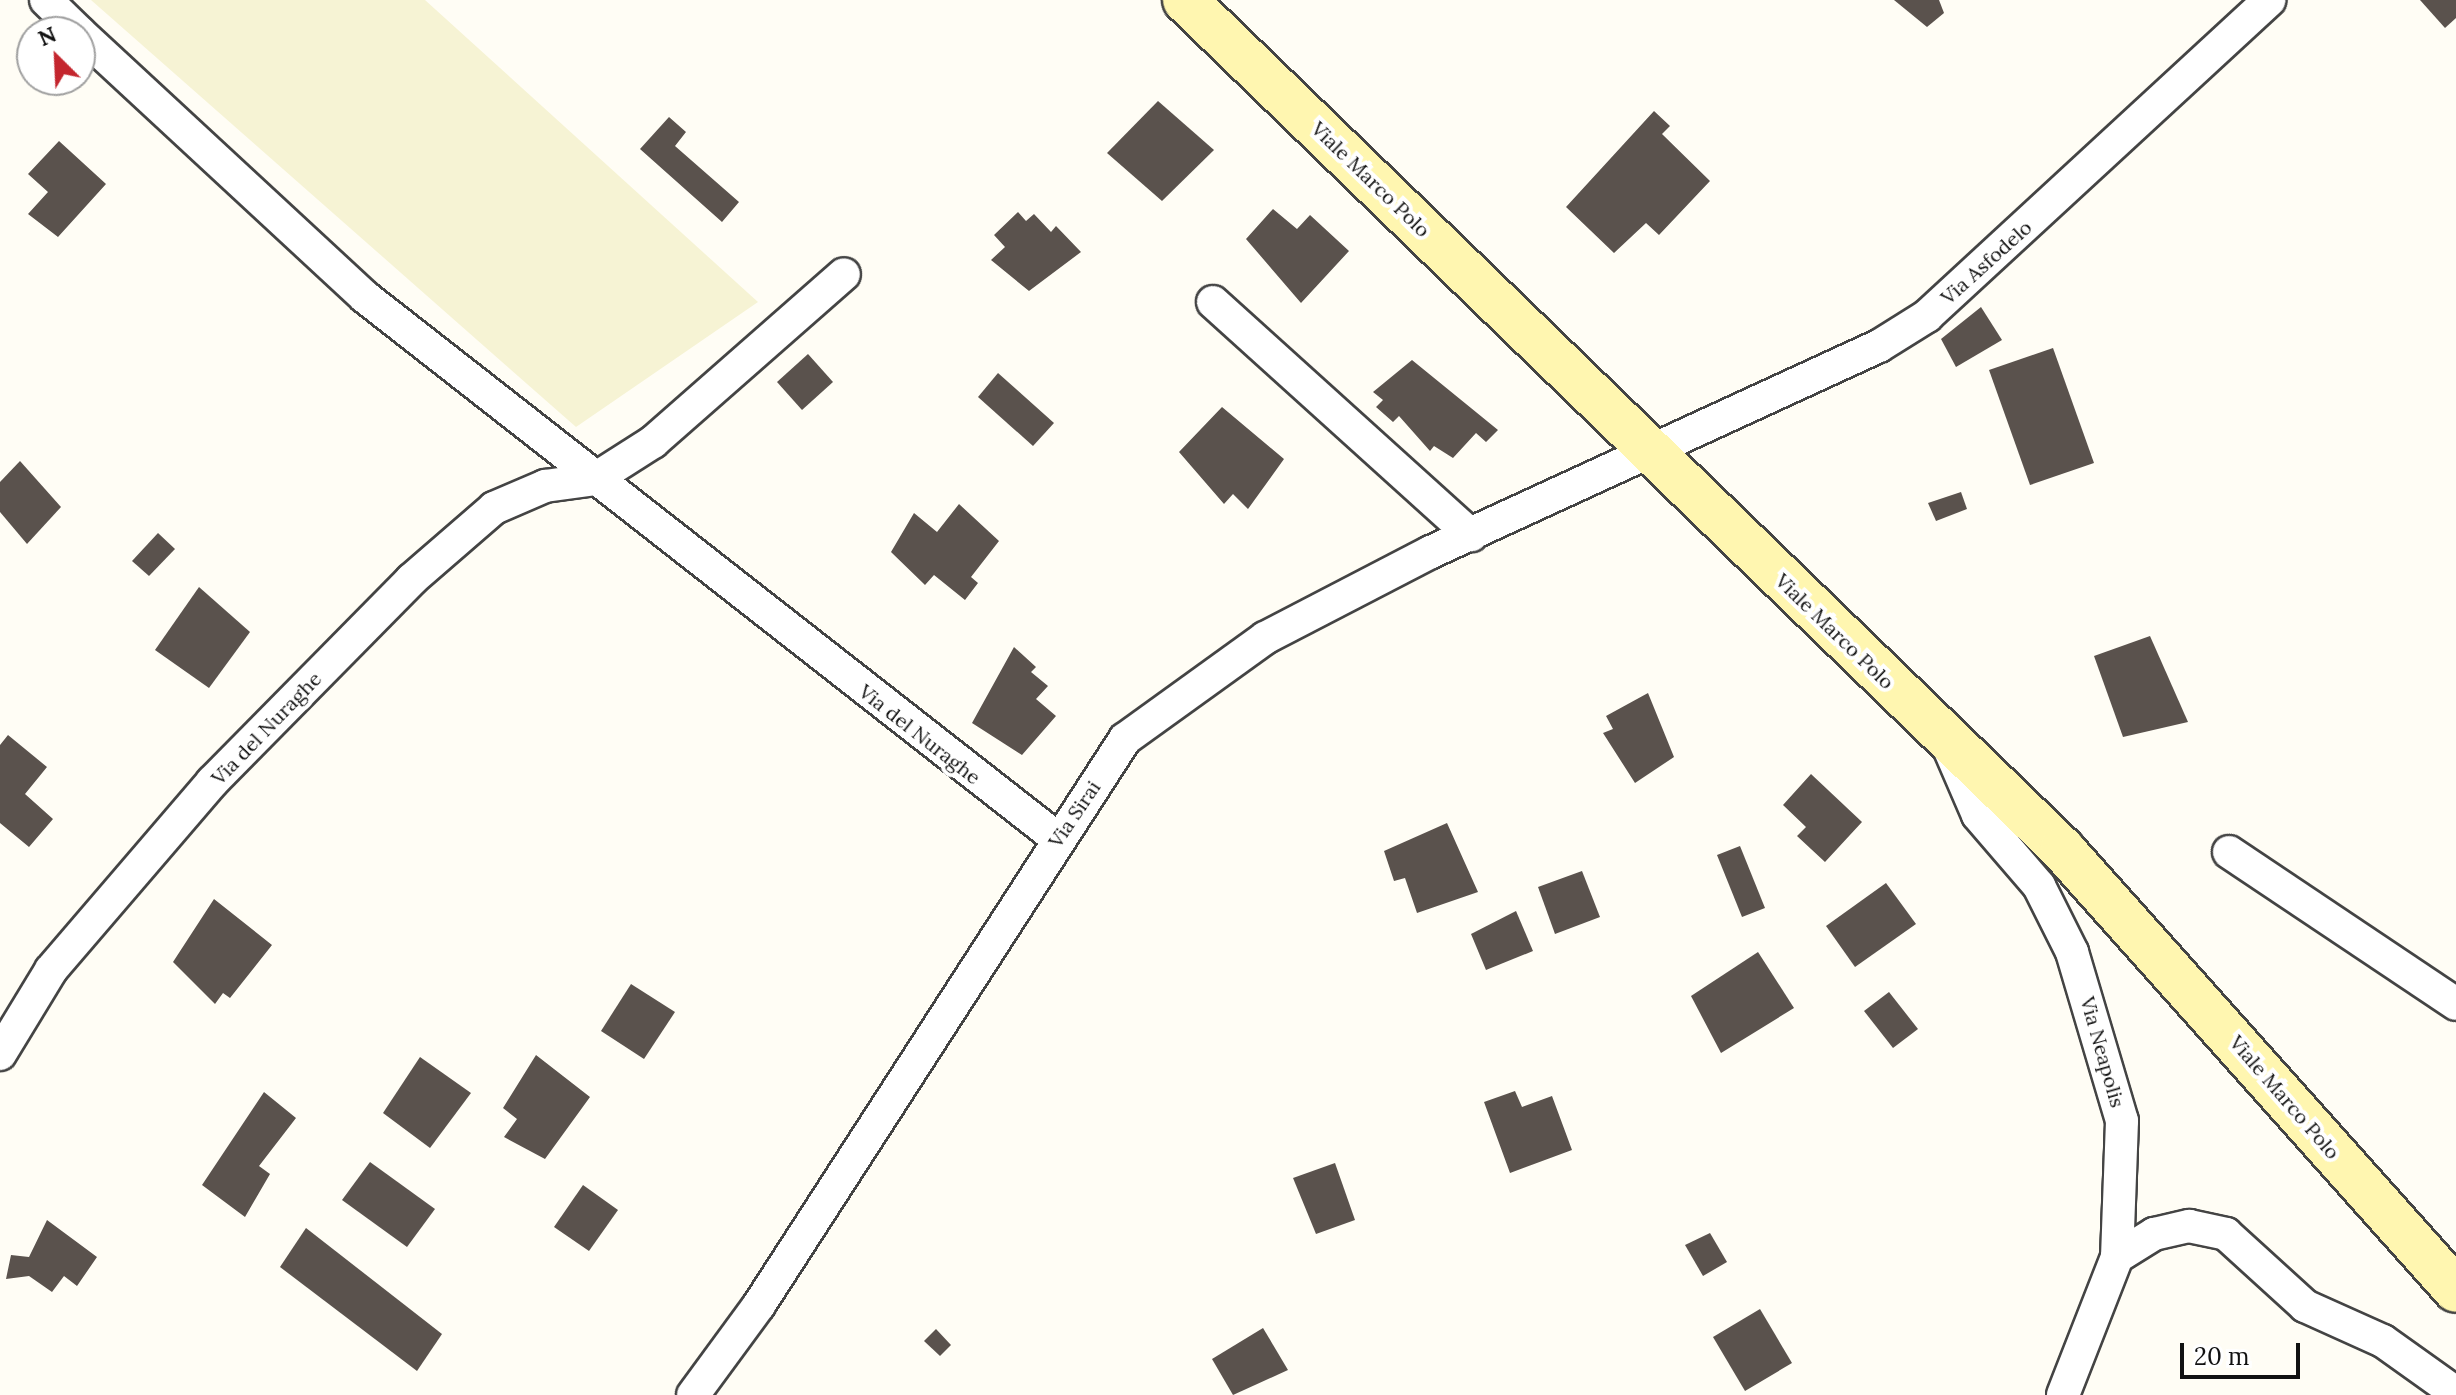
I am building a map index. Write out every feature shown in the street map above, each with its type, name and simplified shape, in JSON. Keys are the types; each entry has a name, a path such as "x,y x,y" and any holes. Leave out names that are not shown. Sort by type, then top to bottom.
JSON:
{"main road":[{"name":"Viale Marco Polo","path":"1185,0 1655,454 2143,935 2456,1290"}],"street":[{"path":"46,0 63,16"},
{"name":"Via Asfodelo","path":"1655,454 1879,346 1927,316 2270,0"},
{"path":"96,48 245,193 595,479"},
{"name":"Via del Nuraghe","path":"0,1054 51,970 212,782 411,580 494,508 545,486 595,479 653,442 844,274"},
{"path":"1213,302 1471,535"},
{"name":"Via Sirai","path":"693,1395 759,1305 1125,739 1265,638 1471,535 1655,454"},
{"name":"Via del Nuraghe","path":"595,479 1058,839"},
{"name":"Via Neapolis","path":"1945,738 1978,815 2039,886 2098,1025 2122,1121 2117,1257 2063,1395"},
{"path":"2229,852 2456,1004"},
{"path":"2117,1257 2154,1234 2189,1226 2226,1234 2305,1306 2383,1341 2456,1393"}],"shaded area":[{"path":"91,0 425,0 758,302 576,427"}],"building":[{"path":"1894,0 1939,0 1944,13 1927,27"},
{"path":"2420,0 2456,0 2456,18 2445,28"},
{"path":"1158,101 1214,150 1162,201 1107,153"},
{"path":"1654,111 1670,126 1662,134 1710,181 1659,235 1646,223 1614,253 1566,207"},
{"path":"669,117 686,132 675,146 739,202 722,222 640,149"},
{"path":"59,141 106,184 58,237 28,214 48,192 28,174"},
{"path":"1273,209 1297,229 1310,215 1349,251 1301,303 1246,239"},
{"path":"1018,212 1026,221 1034,214 1051,232 1056,226 1081,252 1029,291 991,260 1005,247 994,235"},
{"path":"1981,307 2002,340 1956,367 1941,339"},
{"path":"2053,348 2094,463 2030,485 1989,370"},
{"path":"808,354 833,382 802,410 777,382"},
{"path":"1412,360 1498,430 1486,442 1476,433 1453,458 1434,446 1430,451 1399,416 1393,422 1376,407 1383,400 1373,392"},
{"path":"998,373 1054,423 1033,446 978,397"},
{"path":"1222,407 1284,459 1248,509 1233,494 1224,504 1179,452"},
{"path":"20,461 61,507 27,544 0,512 0,482"},
{"path":"1961,492 1967,509 1936,521 1928,503"},
{"path":"959,504 999,541 971,577 978,583 965,600 934,575 925,585 891,552 914,513 937,532"},
{"path":"158,533 175,549 149,576 132,561"},
{"path":"199,587 250,632 209,688 155,650"},
{"path":"2150,636 2188,722 2123,737 2094,656"},
{"path":"1014,647 1036,667 1031,672 1048,686 1036,699 1056,716 1022,755 972,723"},
{"path":"1648,693 1674,757 1635,783 1603,733 1613,729 1606,716"},
{"path":"8,735 47,767 25,794 53,819 29,847 0,823 0,745"},
{"path":"1811,774 1862,822 1825,862 1797,836 1806,827 1783,805"},
{"path":"1447,823 1478,892 1417,913 1405,878 1394,881 1384,851"},
{"path":"1740,846 1765,908 1742,917 1717,855"},
{"path":"1582,871 1600,917 1555,934 1538,887"},
{"path":"1886,883 1916,924 1855,967 1826,926"},
{"path":"214,899 272,945 230,998 223,993 215,1004 173,962"},
{"path":"1516,911 1533,951 1486,970 1471,934"},
{"path":"1758,952 1794,1008 1721,1053 1691,996"},
{"path":"631,984 675,1012 644,1059 601,1031"},
{"path":"1889,992 1918,1029 1893,1048 1864,1011"},
{"path":"536,1055 590,1097 545,1159 504,1137 517,1119 503,1108"},
{"path":"420,1057 471,1093 430,1148 383,1113"},
{"path":"1515,1091 1522,1107 1552,1096 1572,1150 1510,1173 1484,1102"},
{"path":"264,1092 296,1118 259,1166 270,1174 245,1217 202,1185"},
{"path":"370,1162 435,1209 407,1247 342,1200"},
{"path":"1335,1163 1355,1220 1316,1234 1293,1178"},
{"path":"583,1185 618,1210 589,1251 554,1227"},
{"path":"47,1220 97,1257 77,1286 64,1276 52,1292 29,1276 6,1279 11,1255 29,1257"},
{"path":"306,1228 442,1334 417,1371 280,1267"},
{"path":"1710,1233 1727,1262 1703,1276 1685,1245"},
{"path":"1760,1309 1792,1363 1745,1391 1713,1337"},
{"path":"1263,1328 1288,1370 1233,1395 1212,1359"},
{"path":"936,1329 951,1345 940,1356 924,1341"}]}
